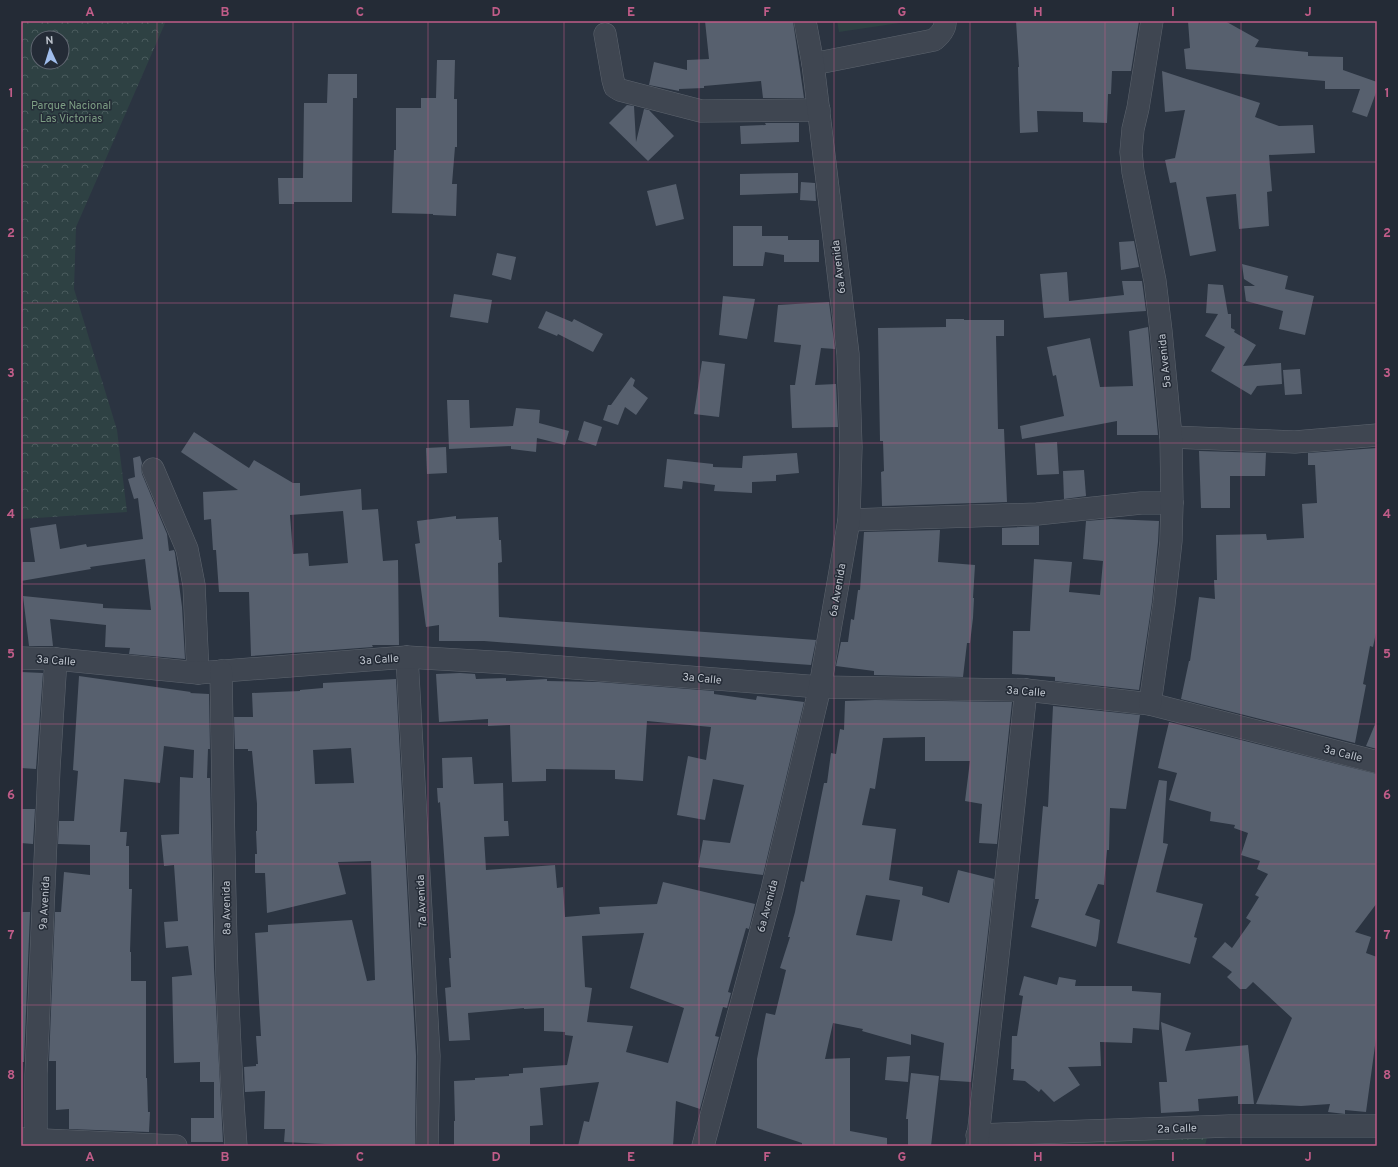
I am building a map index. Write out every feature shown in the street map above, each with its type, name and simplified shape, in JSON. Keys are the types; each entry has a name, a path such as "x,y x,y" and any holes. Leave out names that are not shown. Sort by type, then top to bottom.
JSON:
{"street":[{"name":"6a Avenida","path":"703,1146 772,890 820,687 849,520 851,447 848,354 819,110 813,64 805,21"},
{"path":"813,64 934,40 941,34 945,21"},
{"name":"5a Avenida","path":"1150,704 1171,541 1172,503 1171,437 1162,331 1155,281 1133,172 1131,152 1133,129 1138,108 1152,21"},
{"path":"605,34 612,80 615,87 620,90 701,111 819,110"},
{"path":"1171,437 1295,442 1377,435"},
{"path":"153,469 187,549 194,585 198,673"},
{"path":"849,520 1037,514 1141,503 1172,503"},
{"name":"3a Calle","path":"21,658 56,659 198,673 407,657 510,663 820,687 1026,690 1150,704 1377,762"},
{"name":"7a Avenida","path":"407,657 429,1056 427,1146"},
{"name":"9a Avenida","path":"31,1141 36,1075 49,768 56,659"},
{"name":"8a Avenida","path":"222,671 226,935 231,1071 236,1146"},
{"path":"977,1141 1026,690"},
{"name":"2a Calle","path":"977,1141 1229,1126 1377,1126"},
{"path":"31,1141 176,1146"}],"green space":[{"name":"Parque Nacional Las Victorias","path":"21,21 166,21 76,227 74,289 117,430 127,512 21,519"},
{"path":"837,21 906,21 906,22 839,32"},
{"path":"1207,1137 1205,1146 986,1146 986,1143"}],"building":[{"path":"705,21 793,21 804,98 763,98 761,81 704,86 704,88 679,89 679,91 649,85 654,62 687,70 687,60 709,59"},
{"path":"1016,21 1139,21 1131,71 1112,71 1111,94 1108,94 1107,123 1083,122 1083,112 1037,111 1038,132 1020,133 1019,67"},
{"path":"1188,21 1225,21 1259,40 1255,47 1308,52 1308,56 1343,57 1343,70 1377,82 1377,90 1367,117 1352,112 1360,89 1325,89 1325,81 1186,69 1184,49 1190,48"},
{"path":"437,60 455,60 454,99 457,99 457,147 455,147 452,184 457,184 456,216 392,213 394,150 396,150 396,108 421,108 421,98 436,98"},
{"path":"1162,71 1260,103 1255,117 1279,126 1313,125 1315,153 1269,155 1272,191 1267,192 1269,226 1239,229 1236,194 1206,197 1216,251 1190,256 1176,182 1170,183 1165,160 1175,158 1185,110 1165,112"},
{"path":"328,74 357,74 357,98 353,98 352,202 294,202 294,204 279,204 278,178 303,178 304,103 327,103"},
{"path":"627,105 634,106 636,142 644,109 649,110 674,136 648,161 609,123"},
{"path":"765,123 799,123 799,142 741,144 740,126 766,125"},
{"path":"798,173 798,193 740,195 740,174"},
{"path":"801,182 815,183 816,201 800,200"},
{"path":"676,184 684,219 656,226 647,191"},
{"path":"733,226 762,226 762,236 788,236 788,240 819,240 819,262 784,262 784,255 765,252 763,266 733,266"},
{"path":"1134,241 1139,267 1121,270 1119,242"},
{"path":"497,253 516,257 511,280 492,275"},
{"path":"1242,264 1288,276 1285,289 1314,296 1305,335 1279,329 1283,311 1246,301 1244,286 1255,286 1244,279"},
{"path":"1067,272 1069,301 1124,295 1122,281 1142,281 1146,311 1044,318 1040,274"},
{"path":"1208,284 1223,285 1228,314 1231,314 1231,328 1235,330 1234,332 1256,345 1243,366 1281,363 1282,384 1257,386 1251,395 1211,371 1225,347 1205,336 1218,314 1206,313"},
{"path":"454,294 492,300 488,323 450,317"},
{"path":"723,296 755,299 747,339 719,335"},
{"path":"829,302 835,349 821,348 815,385 836,384 838,427 792,428 790,385 795,385 801,345 774,342 778,305"},
{"path":"546,311 572,322 574,319 603,334 593,352 558,334 557,336 538,328"},
{"path":"946,319 1004,320 1004,336 996,336 998,429 1004,429 1007,502 882,506 881,472 884,471 883,441 880,441 878,328 946,327"},
{"path":"1148,327 1158,435 1117,435 1117,421 1022,439 1020,426 1064,416 1056,375 1053,376 1047,347 1090,338 1100,387 1133,386 1129,331"},
{"path":"702,361 725,364 719,417 694,414"},
{"path":"1300,369 1302,394 1285,395 1283,370"},
{"path":"631,377 635,380 633,386 648,398 636,415 625,407 618,425 603,420 608,405 611,405"},
{"path":"447,400 469,400 470,428 513,426 516,408 540,410 539,423 569,431 565,445 537,438 536,452 511,449 511,446 449,449"},
{"path":"584,421 602,427 596,446 578,440"},
{"path":"194,432 249,468 254,460 293,483 300,483 300,496 361,489 362,510 378,509 383,561 398,560 399,645 372,645 373,647 251,656 249,592 219,592 216,550 213,550 211,519 204,520 203,492 238,490 181,452","holes":["343,511 348,563 309,566 308,553 293,554 290,515"]},
{"path":"1057,442 1059,474 1037,475 1035,443"},
{"path":"446,447 447,473 427,474 426,448"},
{"path":"1377,448 1377,628 1373,647 1370,646 1363,684 1366,685 1355,743 1181,699 1190,661 1199,597 1215,599 1214,580 1217,580 1216,535 1266,534 1267,540 1304,538 1302,504 1317,503 1315,465 1308,465 1308,453"},
{"path":"1199,451 1266,453 1265,476 1230,476 1230,508 1201,508"},
{"path":"797,453 799,473 776,475 776,481 752,482 752,493 714,491 715,485 683,481 682,489 664,487 667,459 713,464 713,467 742,468 743,456"},
{"path":"140,456 142,463 142,474 167,534 169,551 174,550 175,553 182,607 185,659 129,654 130,648 105,647 106,625 50,619 53,646 29,646 23,596 103,604 103,608 151,610 145,559 90,567 91,569 21,581 21,562 35,562 30,528 56,524 60,549 86,544 87,547 143,539 138,498 134,499 128,479 135,477 133,458"},
{"path":"1084,470 1086,496 1064,499 1063,471"},
{"path":"456,516 456,519 498,517 502,562 498,563 499,617 816,640 811,665 484,641 439,641 439,625 426,627 415,544 420,543 417,521"},
{"path":"1111,519 1159,521 1152,602 1139,690 1055,681 1055,677 1012,674 1013,631 1030,631 1034,559 1072,562 1069,592 1100,595 1103,561 1083,559 1086,521"},
{"path":"1039,526 1039,545 1002,545 1002,528"},
{"path":"940,530 938,562 975,565 973,618 970,643 967,643 963,677 874,675 874,671 836,666 841,642 848,642 851,619 854,620 858,590 860,590 864,532"},
{"path":"21,672 43,673 36,769 21,768"},
{"path":"436,674 475,674 476,679 506,678 506,681 547,679 547,681 599,682 714,691 714,694 756,700 757,696 804,702 763,875 698,867 703,840 730,843 744,785 713,779 705,820 677,815 688,756 706,760 711,727 647,721 643,781 615,779 615,770 546,769 546,781 512,782 510,725 488,726 488,719 439,722"},
{"path":"79,676 191,692 190,693 209,694 210,749 208,749 207,778 210,778 214,968 223,1142 191,1142 191,1118 214,1118 214,1082 200,1082 200,1062 174,1063 172,977 192,975 188,946 166,948 164,922 178,921 174,865 164,866 161,835 179,834 180,777 193,778 194,750 164,746 160,783 124,779 120,832 127,832 126,846 129,846 129,889 132,889 130,952 131,981 146,981 146,1078 148,1112 150,1112 149,1132 69,1129 69,1109 56,1110 56,1061 49,1061 55,912 61,912 64,872 90,875 90,845 58,844 59,821 74,821 78,771 73,770"},
{"path":"396,679 416,1056 415,1146 345,1146 284,1142 285,1129 264,1129 265,1091 245,1092 244,1067 256,1066 256,1064 258,1064 256,1036 261,1036 255,933 268,932 268,925 352,920 367,981 375,980 371,861 338,862 346,894 267,913 265,873 255,873 255,854 257,854 257,804 252,751 248,751 248,749 235,749 234,717 253,717 252,693 300,691 323,688 323,683","holes":["351,748 354,783 315,784 313,750"]},
{"path":"845,701 1012,702 997,844 979,843 982,804 965,801 970,761 925,761 925,737 883,738 875,789 870,788 862,825 896,829 889,880 923,887 922,895 949,903 958,870 994,879 971,1082 940,1080 944,1043 911,1034 911,1045 862,1031 863,1029 833,1023 825,1059 850,1058 850,1131 887,1138 887,1146 802,1146 802,1143 757,1128 757,1059 766,1013 775,1015 786,970 780,968 790,937 788,937 801,881 804,882 824,783 827,783 831,753 836,754 840,729 844,730","holes":["866,895 900,900 892,941 856,935"]},
{"path":"1053,706 1140,715 1126,809 1110,808 1109,850 1107,850 1104,885 1098,884 1085,915 1100,920 1096,947 1031,927 1039,899 1035,899 1043,806 1048,807"},
{"path":"1169,722 1377,774 1377,903 1355,932 1371,937 1366,953 1377,957 1377,1031 1366,1112 1345,1110 1345,1114 1328,1112 1330,1104 1301,1106 1256,1104 1292,1018 1253,982 1246,989 1240,989 1227,977 1232,972 1212,957 1225,942 1232,948 1251,921 1246,918 1259,897 1255,895 1268,874 1257,869 1260,861 1241,855 1248,833 1234,828 1235,825 1210,821 1211,812 1169,800 1177,773 1158,768"},
{"path":"1377,722 1377,749 1366,746"},
{"path":"472,757 474,784 503,783 504,821 508,821 509,836 484,837 486,870 555,865 557,888 563,887 565,917 600,914 599,907 657,904 663,882 755,904 749,929 746,928 728,992 731,993 727,1008 723,1007 715,1036 719,1037 700,1109 676,1101 673,1146 578,1146 584,1121 589,1122 599,1082 540,1088 543,1125 530,1126 530,1146 454,1146 454,1081 509,1076 509,1074 523,1073 523,1068 567,1065 573,1036 565,1035 565,1032 544,1031 544,1008 524,1008 468,1013 470,1040 449,1041 445,988 451,987 449,958 451,958 440,802 438,803 437,788 443,788 442,758","holes":["644,933 630,988 684,1008 668,1063 626,1052 633,1026 587,1022 592,988 585,987 582,936"]},
{"path":"1159,780 1167,781 1163,843 1168,844 1156,892 1203,904 1194,937 1197,938 1190,964 1117,943"},
{"path":"21,809 35,809 33,844 21,843"},
{"path":"21,912 30,912 24,1062 21,1062"},
{"path":"1024,976 1057,985 1059,977 1076,980 1075,986 1132,986 1132,991 1161,993 1159,1030 1133,1028 1132,1043 1100,1042 1101,1066 1068,1067 1080,1085 1054,1102 1041,1089 1039,1092 1025,1081 1013,1080 1014,1069 1011,1069 1012,1036 1017,1036 1023,996 1019,995"},
{"path":"1161,1022 1191,1033 1185,1051 1248,1045 1254,1104 1238,1104 1238,1096 1198,1099 1199,1111 1161,1113 1159,1082 1167,1082"},
{"path":"910,1056 908,1082 885,1080 887,1057"},
{"path":"911,1073 939,1076 931,1146 908,1146 908,1119 906,1119"}]}
